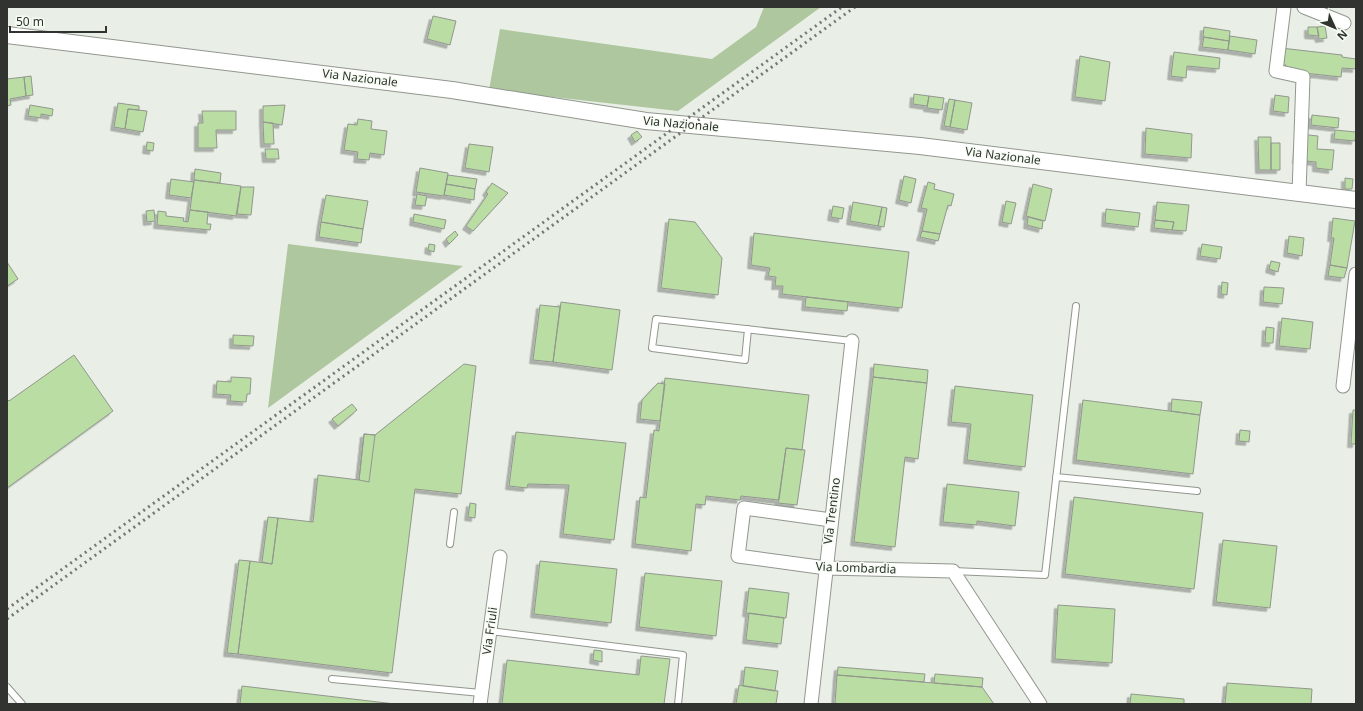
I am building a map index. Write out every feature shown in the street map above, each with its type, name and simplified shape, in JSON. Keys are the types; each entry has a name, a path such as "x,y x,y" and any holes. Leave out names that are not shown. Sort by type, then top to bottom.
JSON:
{"street":[{"path":"1284,7 1276,71 1303,77 1299,193"},
{"path":"1304,7 1344,23"},
{"name":"Via Nazionale","path":"7,35 452,90 646,121 920,146 1356,200"},
{"path":"1343,386 1356,274"},
{"name":"Via Trentino","path":"811,704 852,341"},
{"name":"Via Lombardia","path":"831,520 744,508 738,556 826,568 953,571"},
{"name":"Via Friuli","path":"480,699 500,557"},
{"path":"953,571 1040,704"}],"lane":[{"path":"953,571 1045,574 1076,306"},
{"path":"748,329 745,360 652,348 656,319 748,329 852,341"},
{"path":"1056,477 1198,491"},
{"path":"450,544 454,512"},
{"path":"490,631 683,655 678,704"},
{"path":"332,679 480,699"},
{"path":"7,687 22,704"}],"green space":[{"path":"764,7 821,7 678,111 489,90 500,29 712,59 756,27"},
{"path":"288,244 463,266 268,408"}],"building":[{"path":"433,16 456,21 450,45 427,39"},
{"path":"1325,26 1327,38 1319,39 1317,27"},
{"path":"1204,27 1230,31 1229,41 1203,37"},
{"path":"1308,27 1317,27 1319,36 1308,35"},
{"path":"1230,36 1257,40 1255,54 1228,50"},
{"path":"1204,37 1229,41 1228,50 1202,47"},
{"path":"1281,48 1342,55 1342,57 1356,59 1356,69 1342,68 1341,77 1285,71 1286,65 1279,65"},
{"path":"1174,52 1220,58 1219,69 1187,66 1186,78 1171,76"},
{"path":"1080,56 1110,62 1105,101 1075,97"},
{"path":"31,76 33,95 26,96 24,77"},
{"path":"24,77 26,96 10,99 11,105 7,106 7,79"},
{"path":"914,94 929,96 927,106 913,104"},
{"path":"1275,95 1289,97 1288,113 1273,111"},
{"path":"929,96 944,98 942,110 927,108"},
{"path":"949,99 955,100 950,127 944,126"},
{"path":"955,100 972,103 967,130 950,127"},
{"path":"118,103 139,106 139,110 128,109 125,129 114,127"},
{"path":"30,105 53,109 52,116 41,114 41,118 28,116"},
{"path":"285,105 282,125 263,122 263,106"},
{"path":"128,109 147,111 143,132 125,129"},
{"path":"202,111 236,111 236,130 216,130 217,148 198,148 198,123 203,123"},
{"path":"1312,115 1339,118 1338,128 1311,125"},
{"path":"358,119 372,121 371,129 387,131 384,155 370,153 369,160 357,159 358,152 344,150 348,124 357,125"},
{"path":"263,122 273,123 274,144 264,144"},
{"path":"1146,128 1192,134 1191,158 1145,154"},
{"path":"1335,130 1356,132 1355,141 1334,139"},
{"path":"637,131 642,137 635,142 631,135"},
{"path":"1299,134 1318,136 1317,149 1334,150 1332,170 1316,168 1316,162 1296,160"},
{"path":"1258,137 1271,137 1271,170 1259,170"},
{"path":"147,142 154,143 153,151 146,150"},
{"path":"1271,143 1280,143 1280,170 1271,170"},
{"path":"469,144 493,147 489,172 465,168"},
{"path":"265,149 278,149 279,159 266,159"},
{"path":"420,168 448,173 444,196 416,192"},
{"path":"195,169 221,173 220,183 194,180"},
{"path":"448,175 477,179 475,189 446,184"},
{"path":"904,176 916,179 911,203 899,200"},
{"path":"1345,178 1353,179 1352,189 1345,189"},
{"path":"171,179 194,182 191,198 169,195"},
{"path":"194,180 241,186 236,216 190,210"},
{"path":"928,182 935,184 934,189 954,194 951,206 948,205 940,234 922,231 927,209 921,208"},
{"path":"492,183 508,193 473,231 466,226 488,194 486,192"},
{"path":"446,184 475,189 474,200 444,195"},
{"path":"1033,184 1052,189 1045,221 1026,216"},
{"path":"241,187 254,187 251,215 237,214"},
{"path":"417,194 427,196 425,206 415,205"},
{"path":"326,195 368,201 363,229 321,222"},
{"path":"1006,201 1016,203 1011,224 1002,222"},
{"path":"853,202 882,207 878,226 850,221"},
{"path":"1157,202 1189,205 1186,231 1172,230 1174,222 1155,220"},
{"path":"833,206 844,208 842,219 831,217"},
{"path":"882,207 887,208 884,227 878,226"},
{"path":"1106,209 1140,213 1138,227 1105,223"},
{"path":"154,210 155,221 147,222 146,211"},
{"path":"190,210 208,212 207,224 211,224 210,230 157,225 158,211 166,212 166,216 184,218 183,221 188,222"},
{"path":"414,214 446,220 444,229 413,222"},
{"path":"1028,217 1043,221 1042,229 1027,225"},
{"path":"1333,218 1355,221 1347,268 1330,265 1334,238 1331,238"},
{"path":"669,219 695,222 722,258 718,295 661,288"},
{"path":"1155,220 1174,222 1172,230 1154,228"},
{"path":"321,222 363,229 361,243 319,237"},
{"path":"455,231 458,235 449,244 446,239"},
{"path":"922,231 940,234 938,241 920,237"},
{"path":"754,233 909,252 902,308 782,294 783,286 775,286 776,277 768,276 770,268 751,265"},
{"path":"1289,236 1304,238 1302,256 1287,253"},
{"path":"429,244 435,245 434,252 428,250"},
{"path":"1202,244 1222,247 1220,259 1200,256"},
{"path":"1271,261 1280,263 1278,272 1269,269"},
{"path":"7,262 18,279 7,286"},
{"path":"1330,265 1347,268 1344,278 1328,276"},
{"path":"1222,282 1228,283 1227,295 1221,294"},
{"path":"1264,287 1284,288 1282,304 1263,302"},
{"path":"806,297 848,302 847,311 805,307"},
{"path":"561,302 620,310 612,370 553,362"},
{"path":"540,305 560,307 553,362 533,360"},
{"path":"1282,318 1313,322 1310,349 1279,346"},
{"path":"1266,327 1274,328 1273,343 1265,343"},
{"path":"233,335 254,336 253,346 233,345"},
{"path":"74,355 113,411 7,488 7,399 9,401"},
{"path":"464,364 476,366 461,494 415,489 392,673 238,654 250,561 272,564 278,518 313,522 318,475 359,480 364,434 375,435"},
{"path":"874,364 928,370 927,383 873,377"},
{"path":"231,377 251,378 250,394 247,394 246,402 230,401 231,395 216,394 217,381 231,382"},
{"path":"873,377 927,383 918,459 905,457 895,547 854,542"},
{"path":"665,378 809,395 802,450 786,448 779,500 741,496 740,500 706,496 705,505 696,504 691,551 635,544 640,497 646,498 654,430 659,431"},
{"path":"658,383 665,384 660,421 640,419 642,400"},
{"path":"955,386 1033,395 1025,467 967,460 971,424 951,422"},
{"path":"1172,399 1202,402 1200,415 1171,411"},
{"path":"1083,400 1200,415 1193,474 1076,460"},
{"path":"352,404 357,410 338,426 332,419"},
{"path":"1353,410 1356,410 1356,444 1351,444"},
{"path":"1240,430 1250,431 1249,442 1239,441"},
{"path":"516,432 626,443 614,540 563,534 569,485 528,484 527,488 509,486"},
{"path":"364,434 375,435 369,482 359,480"},
{"path":"786,448 805,450 797,505 778,503"},
{"path":"947,484 1019,492 1015,526 977,521 977,525 943,522"},
{"path":"1074,497 1203,513 1194,589 1065,574"},
{"path":"470,503 476,504 475,518 468,517"},
{"path":"268,517 278,518 272,564 262,562"},
{"path":"1223,540 1277,546 1270,608 1216,602"},
{"path":"239,560 250,561 238,654 227,653"},
{"path":"540,561 617,569 611,623 534,614"},
{"path":"645,573 722,581 716,636 639,627"},
{"path":"749,588 789,593 786,618 746,613"},
{"path":"1058,605 1115,609 1112,663 1055,659"},
{"path":"749,613 784,618 781,644 746,640"},
{"path":"594,650 602,651 602,662 593,660"},
{"path":"641,656 670,659 664,704 502,704 507,660 639,675"},
{"path":"745,667 778,671 775,691 743,686"},
{"path":"838,667 925,674 924,682 837,675"},
{"path":"935,674 983,678 982,687 934,683"},
{"path":"837,675 982,687 994,704 835,704"},
{"path":"1227,683 1312,689 1311,704 1225,704"},
{"path":"739,685 778,691 776,704 736,704"},
{"path":"242,686 395,704 240,704"},
{"path":"1131,694 1184,699 1184,704 1130,704"}],"railway":[{"path":"7,609 842,7"},
{"path":"7,619 855,7"}]}
